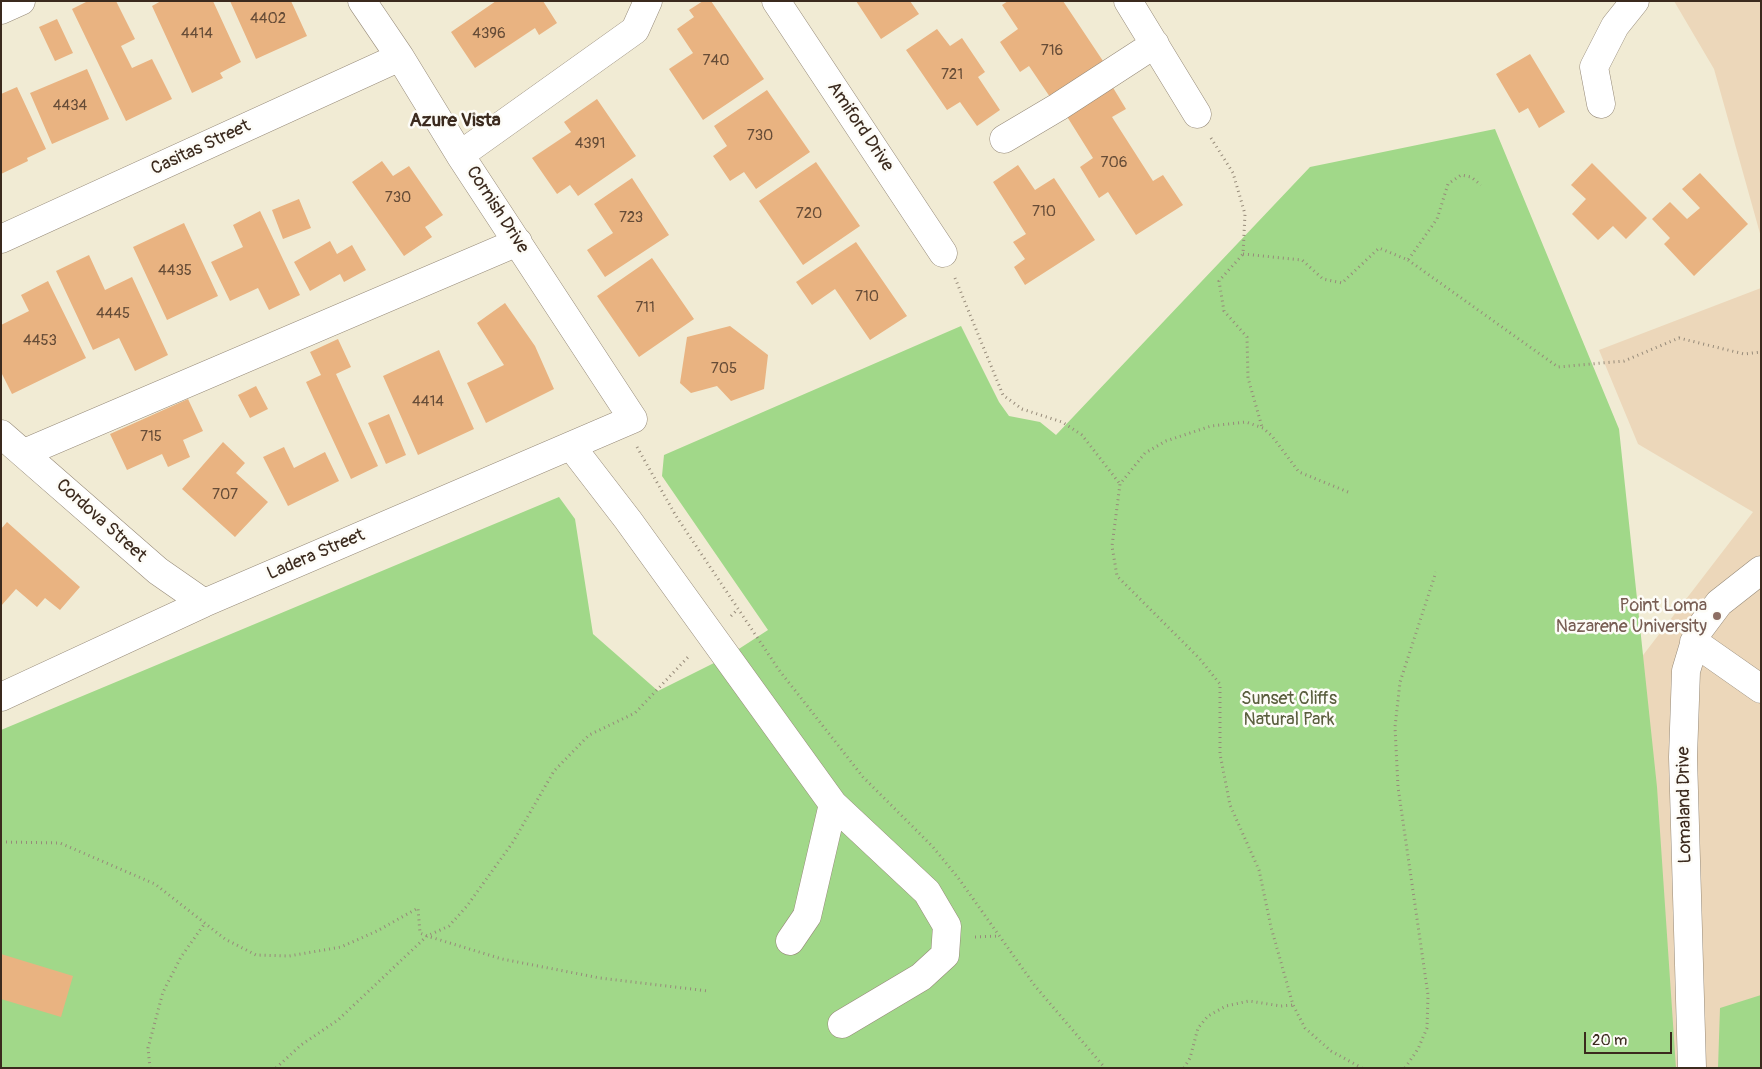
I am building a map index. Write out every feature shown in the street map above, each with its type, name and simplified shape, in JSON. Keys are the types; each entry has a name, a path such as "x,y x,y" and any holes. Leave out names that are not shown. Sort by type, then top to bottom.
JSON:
{"street":[{"path":"1,10 21,1"},
{"name":"Cornish Drive","path":"362,1 518,242 628,421"},
{"path":"460,155 635,30 648,1"},
{"name":"Amiford Drive","path":"776,1 943,253"},
{"path":"1128,1 1197,114"},
{"path":"1600,104 1594,67 1615,26 1635,1"},
{"path":"1004,139 1058,107 1155,44"},
{"name":"Casitas Street","path":"1,239 400,57"},
{"path":"24,453 518,242"},
{"name":"Ladera Street","path":"1,697 204,603 628,421"},
{"name":"Cordova Street","path":"1,434 158,571 204,603"},
{"path":"571,446 628,520 834,804 927,892 947,926 945,955 928,972 842,1024"},
{"name":"Lomaland Drive","path":"1692,1068 1683,757 1686,671 1698,631 1719,604 1761,570"},
{"path":"1694,642 1761,689"},
{"path":"790,941 807,916 834,804"}],"path":[{"path":"1197,114 1232,173 1245,214 1243,254 1219,281 1224,311 1247,336 1248,378 1262,428"},
{"path":"1408,260 1437,219 1448,184 1461,175 1471,177 1481,184"},
{"path":"1243,254 1302,260 1323,279 1342,284 1379,248 1408,260 1558,367 1624,361 1679,338 1744,354 1761,352"},
{"path":"943,253 969,308 983,349 1003,395 1022,409 1062,422 1082,435 1120,484"},
{"path":"628,421 676,516 780,670 824,729 869,783 933,847 959,879 1035,986 1105,1068"},
{"path":"1348,492 1299,472 1272,436 1262,428 1246,422 1211,426 1166,441 1145,453 1120,484 1112,546 1117,576 1199,658 1220,684 1220,754 1230,805 1259,870 1271,927 1293,1005 1305,1028 1324,1045 1362,1068"},
{"path":"1405,1068 1418,1049 1427,1028 1428,995 1398,787 1395,727 1400,682 1436,572"},
{"path":"276,1068 301,1045 338,1020 427,936 449,926 467,906 513,842 554,771 589,735 635,713 711,634 738,609"},
{"path":"1,842 60,843 155,884 225,939 256,955 289,956 341,947 418,908 420,933 502,959 600,978 708,991"},
{"path":"150,1068 148,1048 163,992 182,957 205,923"},
{"path":"1184,1068 1190,1058 1198,1028 1208,1016 1226,1006 1250,1001 1281,1006 1293,1005"}],"shaded area":[{"path":"1674,1 1761,1 1761,237 1714,69"},
{"name":"Point Loma Nazarene University","path":"1761,288 1761,1068 1608,1068 1594,719 1753,512 1638,444 1599,350"}],"green space":[{"name":"Sunset Cliffs Natural Park","path":"1495,129 1619,429 1657,787 1676,1068 1,1068 1,730 559,497 575,519 593,634 658,691 728,656 768,630 662,476 664,455 961,326 999,402 1009,416 1040,422 1056,435 1310,167"},
{"path":"1761,995 1761,1068 1718,1068 1720,1008"}],"building":[{"path":"88,1 116,1 135,39 121,46 132,68 152,59 172,99 126,121 72,9"},
{"path":"161,1 213,1 241,62 220,73 223,78 192,93 152,6"},
{"path":"230,1 291,1 307,36 256,59"},
{"path":"496,1 543,1 557,23 539,35 535,28 475,68 451,32"},
{"path":"703,1 711,1 764,79 703,120 669,69 693,53 677,29 694,17 689,10"},
{"path":"856,1 910,1 919,14 881,39"},
{"path":"1008,1 1063,1 1103,61 1050,97 1029,66 1020,72 1000,42 1018,29 1002,5"},
{"path":"57,19 73,53 55,61 39,27"},
{"path":"937,29 950,46 962,38 985,72 978,77 1000,110 977,126 960,102 947,110 906,50"},
{"path":"1530,54 1565,112 1539,128 1528,108 1519,113 1496,74"},
{"path":"87,69 109,119 52,144 30,93"},
{"path":"1112,86 1126,109 1112,117 1153,181 1163,175 1183,205 1136,235 1108,192 1099,198 1080,167 1093,158 1066,115"},
{"path":"17,87 46,149 27,158 28,161 1,174 1,94"},
{"path":"767,90 810,152 756,189 744,172 730,181 713,156 727,146 714,126"},
{"path":"597,99 636,156 578,196 570,185 557,194 532,158 571,132 564,122"},
{"path":"382,161 393,176 409,166 443,215 425,227 432,237 404,256 352,182"},
{"path":"816,162 860,226 803,265 759,201"},
{"path":"1592,163 1647,218 1626,239 1613,226 1598,240 1572,214 1586,199 1571,185"},
{"path":"1018,165 1035,190 1054,178 1095,240 1025,285 1014,267 1025,259 1013,242 1026,234 993,182"},
{"path":"1700,173 1748,224 1694,276 1664,244 1670,238 1652,219 1670,202 1687,219 1700,208 1682,189"},
{"path":"632,178 669,235 605,277 587,250 613,233 594,204"},
{"path":"299,199 311,228 283,239 272,210"},
{"path":"260,211 300,295 269,310 258,288 230,301 211,262 243,247 233,225"},
{"path":"184,223 218,296 167,320 133,247"},
{"path":"330,241 337,254 352,245 366,270 344,282 340,274 310,291 294,262"},
{"path":"856,242 907,316 870,340 835,289 812,305 796,282"},
{"path":"89,255 105,290 132,277 168,355 135,371 119,338 93,350 56,271"},
{"path":"652,258 694,319 639,357 597,296"},
{"path":"48,281 86,358 12,394 1,372 1,325 29,311 21,295"},
{"path":"505,303 535,346 554,389 486,423 467,383 504,365 477,323"},
{"path":"730,326 768,355 764,389 731,401 717,386 691,393 680,383 687,337"},
{"path":"338,339 351,367 336,374 378,466 351,479 306,382 321,375 310,352"},
{"path":"439,350 474,429 418,455 383,376"},
{"path":"256,386 268,409 250,418 238,395"},
{"path":"188,399 203,431 183,440 190,457 168,467 162,454 127,470 110,434"},
{"path":"389,414 406,455 386,464 368,423"},
{"path":"223,442 245,463 236,473 268,502 235,537 182,489"},
{"path":"284,447 294,468 325,452 339,481 288,506 263,457"},
{"path":"7,522 80,587 60,610 45,598 37,607 16,589 1,606 1,529"},
{"path":"1,954 73,976 61,1017 1,999"}],"place":[{"name":"Point Loma Nazarene University","path":"1717,616"}],"district":[{"name":"Azure Vista","path":"455,121"}]}
